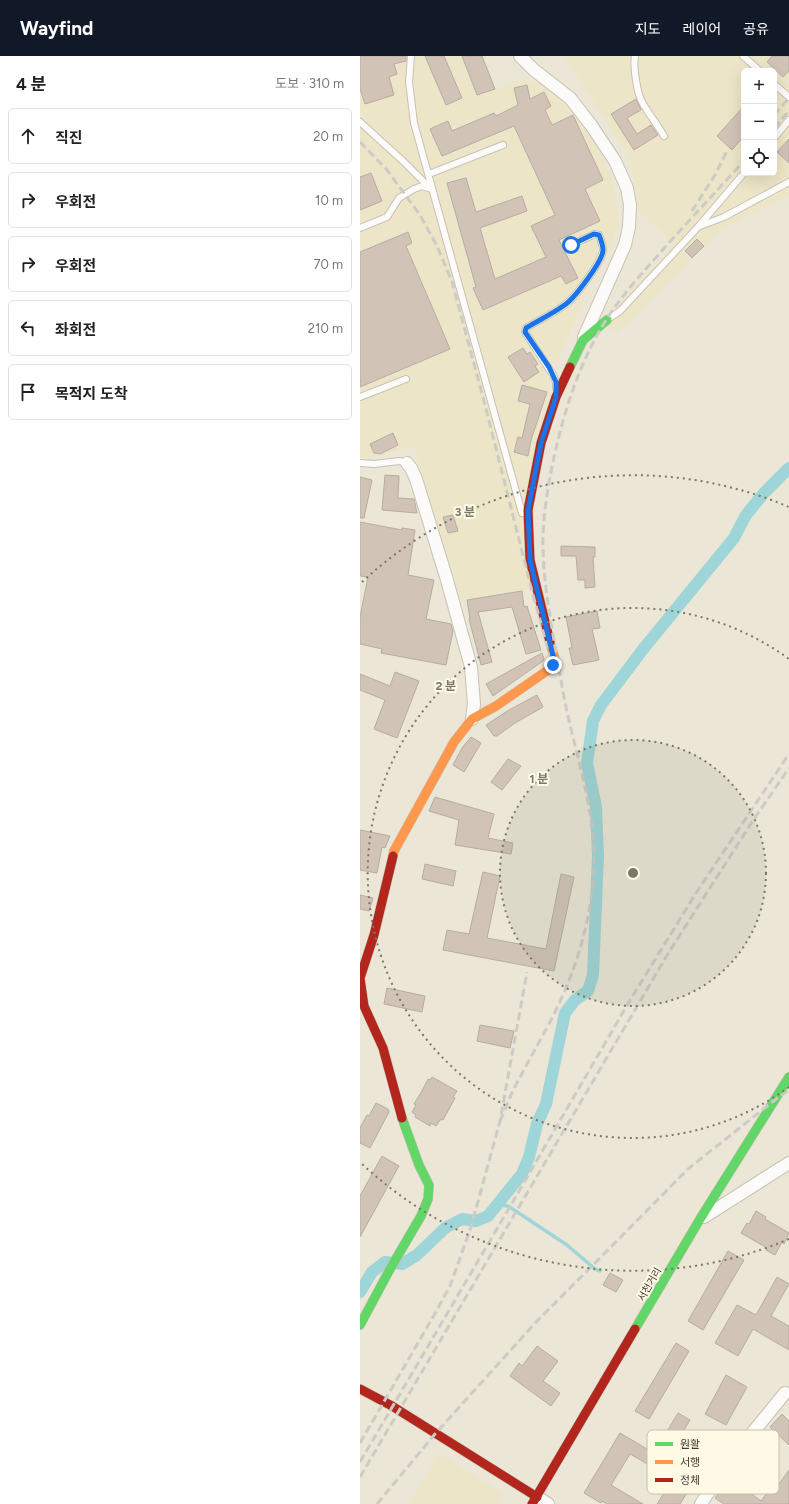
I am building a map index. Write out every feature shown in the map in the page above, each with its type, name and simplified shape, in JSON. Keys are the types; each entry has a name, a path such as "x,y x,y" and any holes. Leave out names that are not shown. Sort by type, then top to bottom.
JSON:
{"street":[{"path":"360,1325 421,1216 428,1199 429,1185 419,1165 400,1114 383,1048 364,1006 360,978 374,935 394,851 454,742 472,719 496,706 551,668 554,660 530,560 528,510 541,443 556,397 625,245 629,227 630,205 627,188 615,161 591,125 570,98 534,70 520,56"},
{"path":"583,340 607,320"},
{"path":"406,463 411,468 416,479 447,580 471,667 474,704 472,719"},
{"name":"서천거리","path":"534,1500 700,1220 789,1076"},
{"path":"700,1220 789,1164"},
{"path":"360,1390 370,1393 392,1406 534,1500 548,1504"},
{"path":"755,1430 785,1393"},
{"path":"701,1504 707,1494"}],"lane":[{"path":"411,56 409,82 414,123 529,537"},
{"path":"635,56 635,73 641,100 664,136"},
{"path":"747,57 757,68"},
{"path":"777,87 789,97"},
{"path":"777,134 789,120"},
{"path":"360,122 432,190"},
{"path":"429,174 503,145"},
{"path":"607,320 620,311 698,227 741,176"},
{"path":"698,227 724,217 789,182"},
{"path":"360,228 387,217 399,198 414,189 422,186 432,190"},
{"path":"556,397 556,382 553,375 525,332 526,328 566,304 581,288 598,263 603,252 599,235 594,234 571,245"},
{"path":"360,397 406,379"},
{"path":"360,463 374,464 399,461 406,463"}],"shaded area":[{"path":"360,56 485,56 495,89 506,86 520,78 530,78 531,83 542,81 554,89 589,134 608,169 616,193 618,217 617,229 607,257 590,284 557,362 543,370 548,380 549,397 525,498 533,588 461,601 414,446 367,459 360,457"},
{"path":"565,56 789,56 789,195 719,231 619,331 610,329 617,306 674,244 639,211 630,158"},
{"path":"439,1454 499,1491 502,1498 499,1504 409,1504"}],"building":[{"path":"360,56 406,56 406,61 394,64 397,74 389,77 394,95 365,104 360,89"},
{"path":"425,56 444,56 462,98 446,105"},
{"path":"462,56 482,56 495,89 477,95"},
{"path":"772,56 789,56 789,71 783,77 777,71 777,68 773,68 767,62"},
{"path":"527,85 530,99 544,92 551,106 545,110 552,125 573,115 603,180 585,189 600,221 559,240 578,278 566,284 561,276 483,310 473,288 476,287 447,183 466,178 476,212 522,196 527,211 480,228 495,279 546,257 531,226 555,215 514,126 442,156 430,129 448,121 452,131 494,113 496,116 518,105 514,88"},
{"path":"636,99 641,110 627,118 637,134 651,125 658,135 634,150 611,114"},
{"path":"741,109 741,140 732,150 717,136"},
{"path":"789,139 789,163 777,152"},
{"path":"371,173 382,201 360,210 360,177"},
{"path":"408,232 412,243 406,246 450,349 360,387 360,252"},
{"path":"697,239 704,246 692,258 685,251"},
{"path":"523,348 527,354 530,352 538,364 535,366 539,372 524,382 508,357"},
{"path":"522,385 547,392 531,440 528,456 514,452 518,437 522,438 530,404 518,401"},
{"path":"393,433 398,445 380,454 374,453 370,444"},
{"path":"385,475 399,476 398,498 414,499 417,513 382,510"},
{"path":"360,477 372,480 364,518 360,518"},
{"path":"453,515 458,531 448,533 443,517"},
{"path":"360,522 402,530 402,528 415,530 408,575 434,580 426,619 451,624 453,631 446,665 381,653 382,649 360,644 360,617 368,577 360,576"},
{"path":"561,546 595,547 595,557 593,557 595,587 585,588 585,580 578,580 576,556 561,556"},
{"path":"522,591 524,607 527,606 541,650 526,654 512,607 478,612 492,662 481,665 469,619 467,600"},
{"path":"597,611 600,628 592,629 599,660 573,665 569,648 572,648 566,617"},
{"path":"542,653 544,659 543,661 493,696 486,684"},
{"path":"395,672 419,681 397,738 374,729 385,700 360,690 360,674 390,686"},
{"path":"537,695 543,707 515,723 497,736 494,736 486,725 509,710"},
{"path":"471,737 481,743 464,772 453,765 462,748"},
{"path":"508,759 521,766 502,790 491,782"},
{"path":"435,797 494,814 488,838 513,843 511,854 455,845 459,820 429,811"},
{"path":"360,830 390,836 385,848 382,847 377,873 360,870"},
{"path":"425,864 456,871 453,886 422,879"},
{"path":"483,872 500,876 487,938 546,949 561,874 574,877 554,971 443,950 447,930 469,934"},
{"path":"360,895 373,898 369,911 360,909"},
{"path":"387,988 425,996 422,1012 384,1004"},
{"path":"480,1025 514,1031 510,1048 477,1041"},
{"path":"432,1077 457,1091 453,1097 455,1098 443,1120 441,1119 436,1126 431,1123 430,1126 415,1117 416,1115 412,1112 416,1105 414,1104 428,1079 430,1080"},
{"path":"376,1103 388,1109 389,1112 370,1148 360,1143 360,1128"},
{"path":"382,1156 399,1166 360,1237 360,1196"},
{"path":"756,1211 766,1217 765,1219 789,1233 784,1244 782,1242 775,1255 766,1250 767,1248 741,1233 747,1223 749,1224"},
{"path":"728,1251 744,1260 703,1330 688,1321"},
{"path":"610,1273 623,1280 616,1292 603,1285"},
{"path":"777,1277 789,1284 771,1316 789,1326 789,1350 753,1329 738,1356 715,1343 737,1305 756,1315"},
{"path":"676,1343 689,1351 649,1419 635,1411"},
{"path":"537,1346 558,1361 543,1381 560,1393 551,1406 510,1376 519,1363 522,1366"},
{"path":"726,1375 747,1387 726,1425 705,1414"},
{"path":"678,1413 690,1420 684,1430 668,1430"},
{"path":"782,1414 789,1421 789,1445 779,1436 779,1430 773,1430 770,1427"},
{"path":"620,1433 647,1449 647,1464 630,1454 611,1485 643,1504 607,1504 602,1501 601,1503 584,1493"},
{"path":"789,1470 789,1504 724,1504 715,1498 718,1494 752,1494 761,1501 766,1494 779,1494 779,1484"},
{"path":"663,1494 686,1494 680,1504 657,1504"}],"waterway":[{"path":"360,1292 372,1272 385,1262 402,1264 417,1255 445,1228 462,1219 476,1221 488,1216 522,1174 529,1157 537,1124 546,1104 565,1013 575,1000 588,991 593,975 598,856 596,807 587,763 593,721 601,705 644,648 734,538 746,515 764,493 789,468"},
{"path":"498,1205 508,1206 567,1245 595,1269 600,1271"}],"railway":[{"path":"777,112 789,98"},
{"path":"777,125 789,111"},
{"path":"360,142 387,170 420,215 437,246 452,282 533,595 555,673"},
{"path":"692,211 715,175 728,149"},
{"path":"500,1121 515,1088 548,1026 567,986 584,935 593,883 593,833 584,784 562,686 544,573 544,516 549,480 557,442 575,384 591,346 612,311 643,272 741,164"},
{"path":"360,1462 629,1002 696,893 789,754"},
{"path":"360,1477 669,952 754,819 789,768"},
{"path":"360,1443 450,1286 459,1261 471,1227 500,1121 527,972"},
{"path":"377,1504 435,1434 537,1321 688,1169 789,1090"}],"traffic: fast":[{"path":"570,367 583,340 607,320"},
{"path":"635,1329 700,1219 789,1077"},
{"path":"360,1325 421,1216 428,1199 429,1185 419,1165 402,1118"}],"traffic: slow":[{"path":"393,856 394,851 454,742 472,719 496,706 551,668 555,660 550,642"}],"traffic: jam":[{"path":"550,642 530,560 528,510 541,443 556,397 570,367"},
{"path":"393,856 374,935 360,978 364,1006 383,1048 402,1118"},
{"path":"532,1504 635,1329"},
{"path":"360,1389 392,1406 537,1497"}],"route":[{"path":"553,665 554,660 530,560 528,510 541,443 556,397 556,382 549,367 525,332 526,328 566,304 581,288 598,263 603,252 599,235 594,234 571,245"}]}
